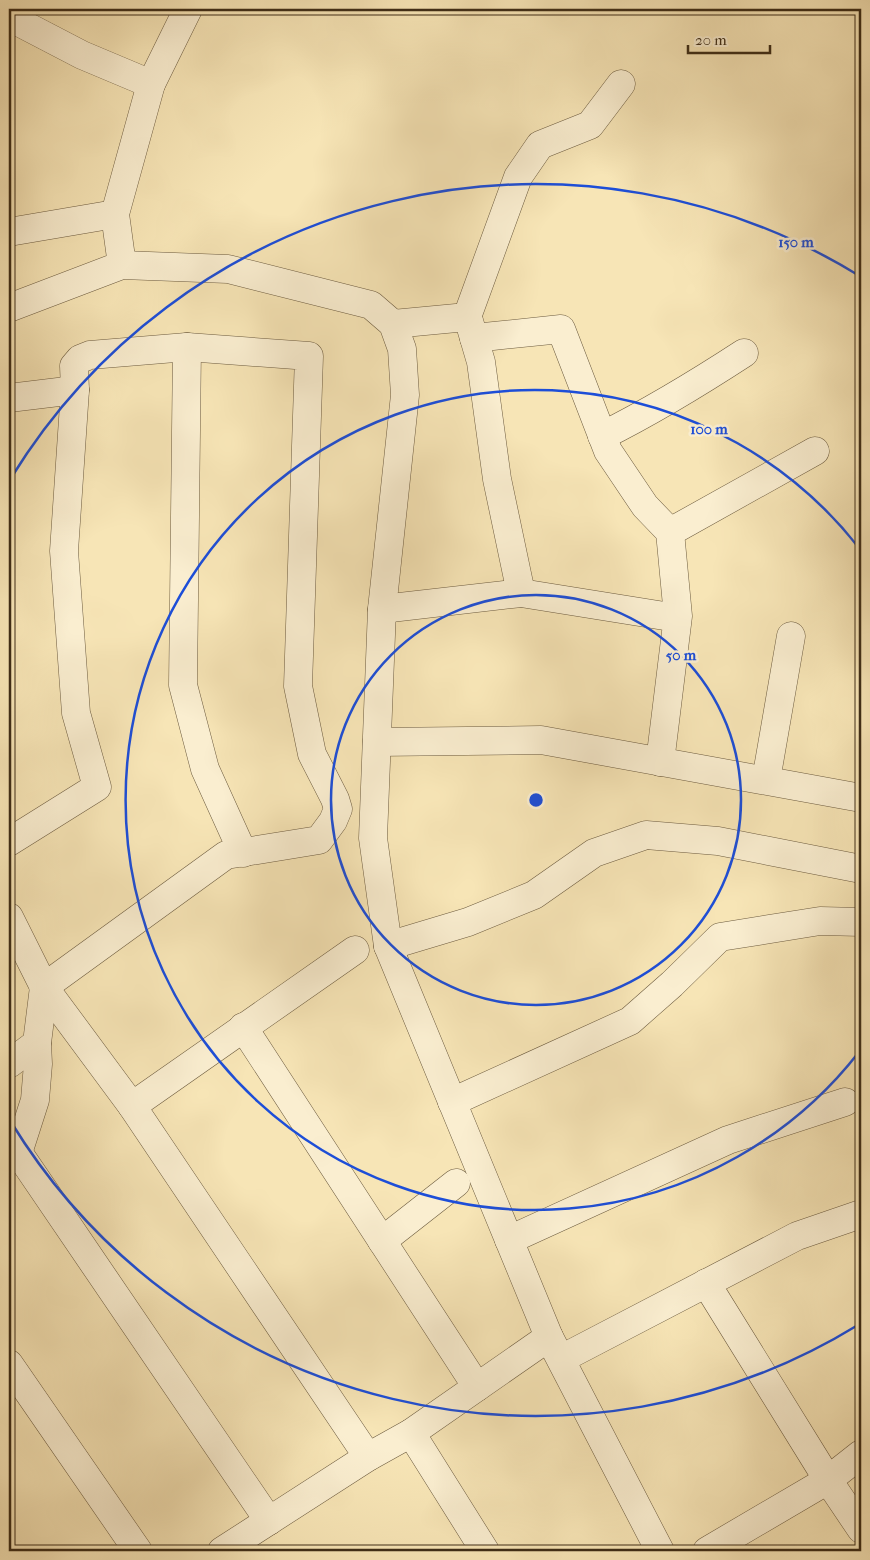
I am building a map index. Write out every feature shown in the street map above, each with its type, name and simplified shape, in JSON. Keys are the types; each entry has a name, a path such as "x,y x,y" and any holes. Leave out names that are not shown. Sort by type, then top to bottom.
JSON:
{"street":[{"path":"122,265 115,214 151,84 188,9"},
{"path":"9,17 82,55 151,84"},
{"path":"521,593 497,479 481,362 471,328 518,177 540,145 590,125 621,84"},
{"path":"9,232 115,214"},
{"path":"9,308 122,265 228,268 371,305 393,324 402,349 406,395 382,609 373,838 388,946 509,1240 546,1346 660,1551"},
{"path":"393,324 471,328 561,329 608,451 645,506 670,532 677,618 660,762"},
{"path":"187,347 183,685 205,769 243,853"},
{"path":"9,842 98,787 76,713 64,551 74,366 80,359 90,355 187,347 309,356 298,686 312,754 338,808 333,821 319,840 226,855 44,987 37,1043 38,1064 35,1100 12,1151 269,1521"},
{"path":"602,436 651,411 744,353"},
{"path":"9,398 74,390"},
{"path":"670,532 815,452"},
{"path":"382,609 521,593 677,618"},
{"path":"766,780 791,636"},
{"path":"377,742 541,740 861,798"},
{"path":"388,946 468,922 534,895 594,853 646,835 718,841 861,869"},
{"path":"9,917 16,944 44,987 132,1106 368,1457"},
{"path":"452,1102 630,1021 672,984 720,937 820,920 861,922"},
{"path":"132,1106 355,950"},
{"path":"243,1027 477,1387"},
{"path":"9,1064 37,1043"},
{"path":"509,1240 728,1140 845,1102"},
{"path":"382,1241 456,1184"},
{"path":"222,1551 251,1543 269,1521 368,1457 411,1433 477,1387 546,1346 706,1283 797,1236 861,1214"},
{"path":"706,1283 828,1480 861,1529"},
{"path":"9,1364 138,1551"},
{"path":"411,1433 485,1551"},
{"path":"707,1551 828,1480 861,1454"}]}
